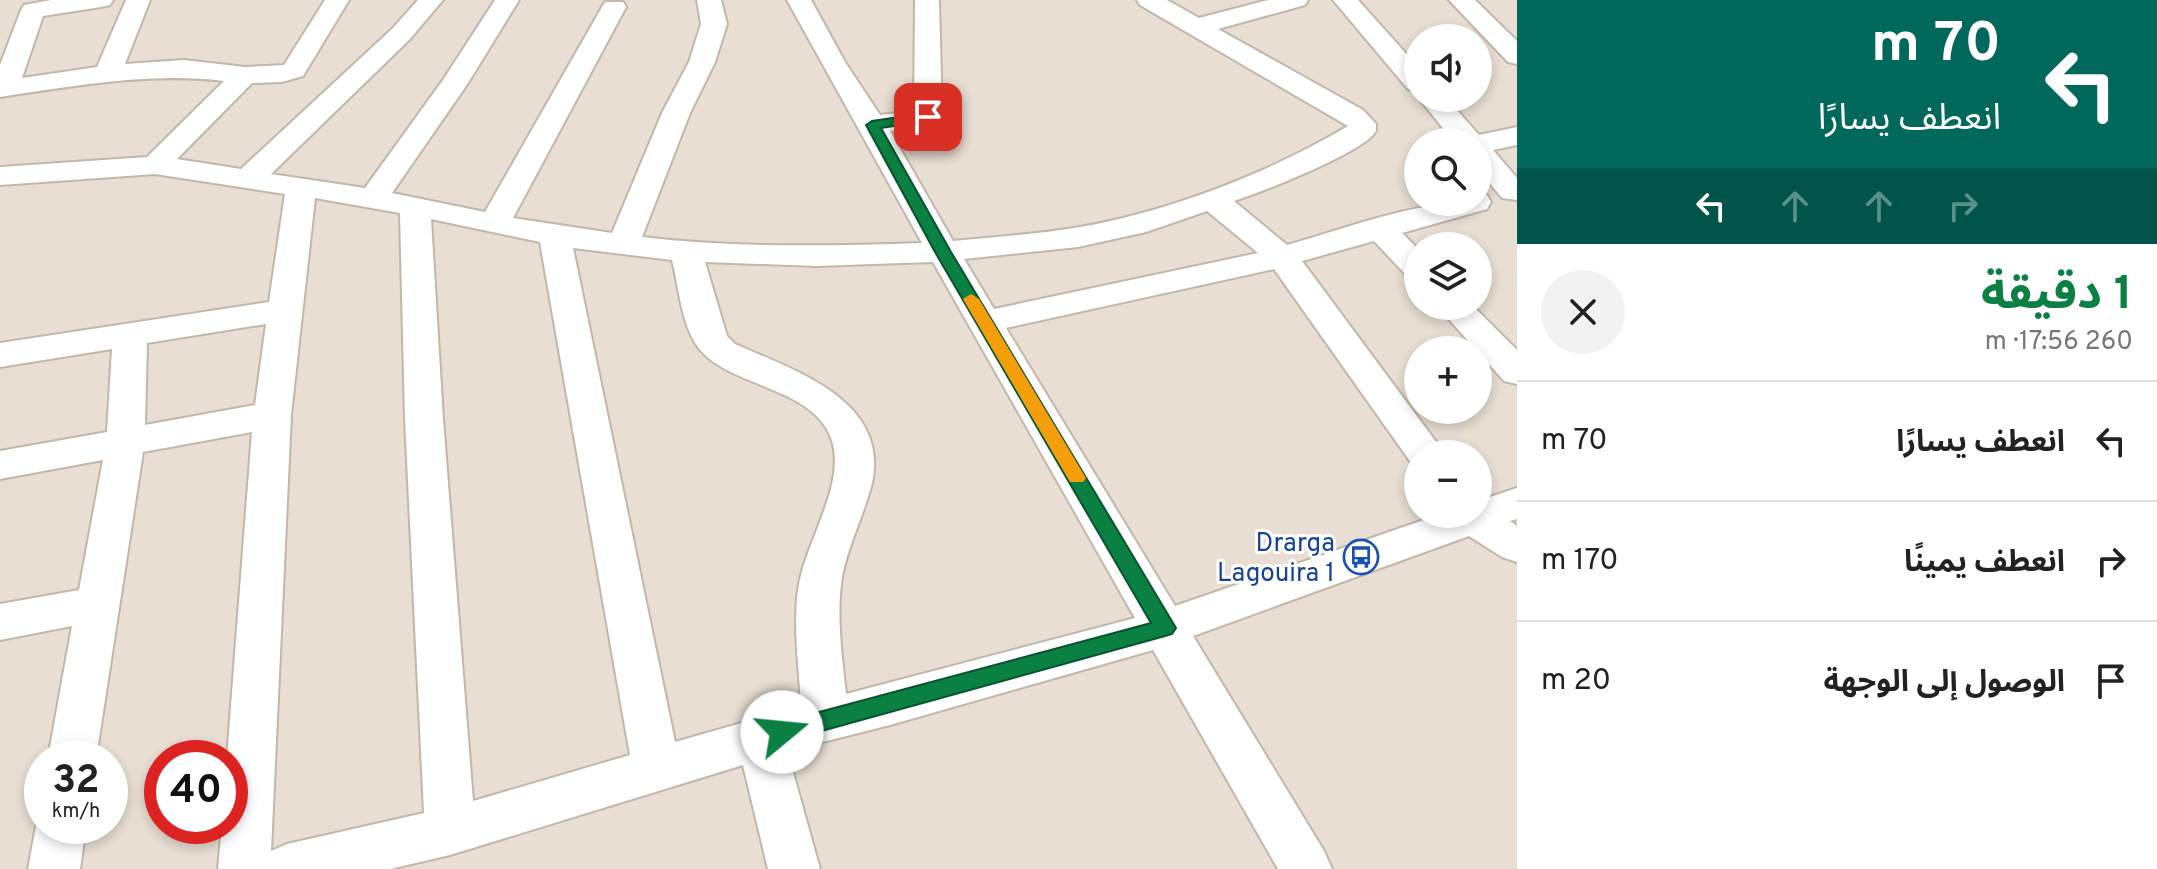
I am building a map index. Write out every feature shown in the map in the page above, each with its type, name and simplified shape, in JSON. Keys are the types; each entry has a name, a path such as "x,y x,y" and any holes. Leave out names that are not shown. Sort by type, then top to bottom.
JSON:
{"street":[{"path":"101,0 33,10 2,88 108,73 184,68 245,75 282,74 294,70 337,0"},
{"path":"108,73 138,0"},
{"path":"249,178 401,34 431,0"},
{"path":"373,198 455,83 507,0"},
{"path":"623,245 676,113 702,62 714,24 709,0"},
{"path":"799,0 832,62 872,125 943,252 1306,869"},
{"path":"872,125 928,117 927,0"},
{"path":"0,176 155,165 373,198 555,236 686,252 816,256 943,252 1078,237 1135,225 1255,184 1360,133 1363,127 1353,116 1149,0"},
{"path":"1196,27 1296,0"},
{"path":"1345,0 1404,67"},
{"path":"1461,0 1517,56"},
{"path":"495,223 614,7"},
{"path":"155,165 245,75"},
{"path":"1443,112 1458,128"},
{"path":"1492,141 1517,136"},
{"path":"1492,167 1515,194 1492,199"},
{"path":"244,869 272,415 302,188"},
{"path":"1212,199 1281,256 1416,440"},
{"path":"415,207 424,419 450,831"},
{"path":"984,322 1231,271 1422,216"},
{"path":"1379,227 1404,253"},
{"path":"555,236 657,770"},
{"path":"686,252 711,340 722,352 827,404 846,423 855,445 854,477 821,579 825,719"},
{"path":"0,355 284,310"},
{"path":"1467,320 1517,372"},
{"path":"75,740 125,443 130,336"},
{"path":"0,465 272,415"},
{"path":"1492,511 1517,503"},
{"path":"287,869 450,831 825,719 890,705 1165,628 1442,528"},
{"path":"1490,528 1517,546"},
{"path":"0,622 97,604"},
{"path":"760,739 794,869"},
{"path":"54,869 58,844"}],"shaded area":[{"path":"0,0 1517,0 1517,869 0,869"}],"slow traffic":[{"path":"971,299 1076,478"}],"place":[{"name":"Drarga Lagouira 1","path":"1361,557"}],"route":[{"path":"782,732 1165,628 943,252 872,125 928,117"}]}
